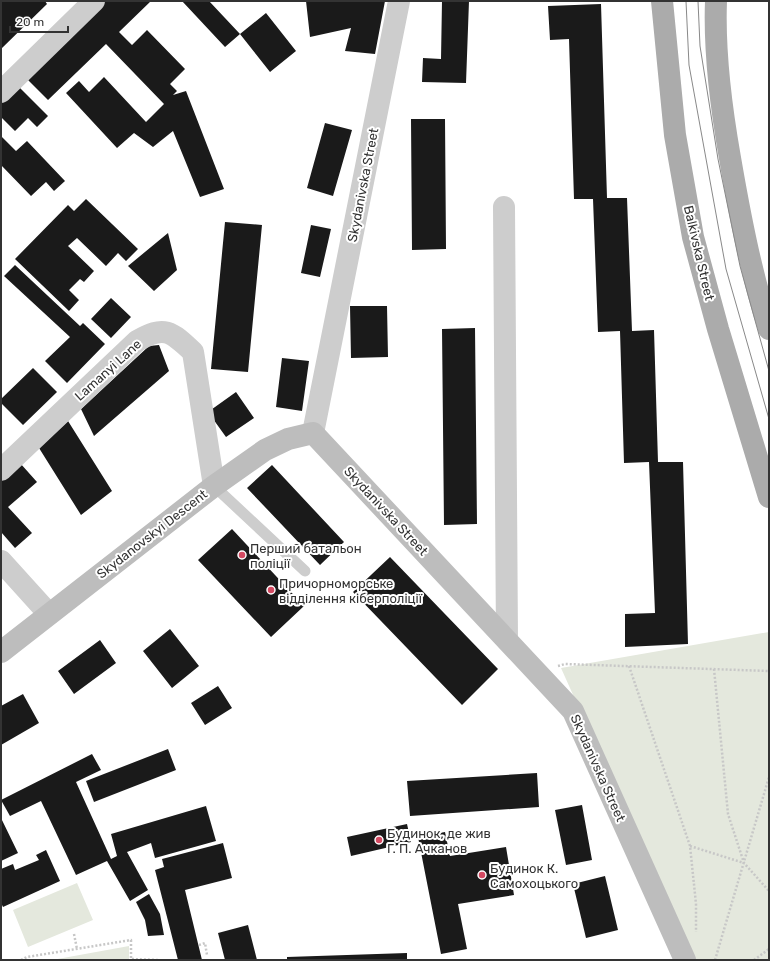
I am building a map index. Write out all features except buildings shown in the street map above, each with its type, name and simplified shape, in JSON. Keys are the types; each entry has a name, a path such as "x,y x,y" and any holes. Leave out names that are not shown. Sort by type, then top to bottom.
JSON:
{"main road":[{"name":"Balkivska Street","path":"662,1 675,135 693,236 718,329 769,497"},
{"path":"716,1 723,117 739,212 757,291 769,329"}],"street":[{"path":"1,92 94,1"},
{"name":"Skydanivska Street","path":"400,1 313,433 573,710 684,960"},
{"path":"504,207 507,640"},
{"name":"Lamanyi Lane","path":"1,470 137,342 150,334 164,331 179,339 192,352 214,486"},
{"name":"Skydanovskyi Descent","path":"1,652 214,486 265,450 288,439 313,433"},
{"path":"1,561 49,614"}],"lane":[{"path":"214,486 305,570"}],"path":[{"path":"539,674 565,664 769,671"},
{"path":"629,666 690,846 696,904 696,934"},
{"path":"714,669 728,814 744,863 769,891"},
{"path":"715,960 769,777"},
{"path":"690,846 744,863"},
{"path":"74,934 77,949"},
{"path":"20,960 27,957 131,940 131,959 159,960"},
{"path":"199,945 205,943 208,955"},
{"path":"754,960 769,949"}],"shaded area":[{"path":"769,632 769,960 692,960 561,668"},
{"path":"77,883 93,920 28,947 13,910"},
{"path":"129,946 129,960 52,960"}],"tram line":[{"path":"686,1 689,65 726,269 769,419"},
{"path":"698,1 700,46 718,159 740,266 769,371"}],"place":[{"name":"Перший батальон поліції","path":"242,555"},
{"name":"Причорноморське відділення кіберполіції","path":"271,590"},
{"name":"Будинок, де жив Г. П. Ачканов","path":"379,840"},
{"name":"Будинок К. Самохоцького","path":"482,875"}]}
